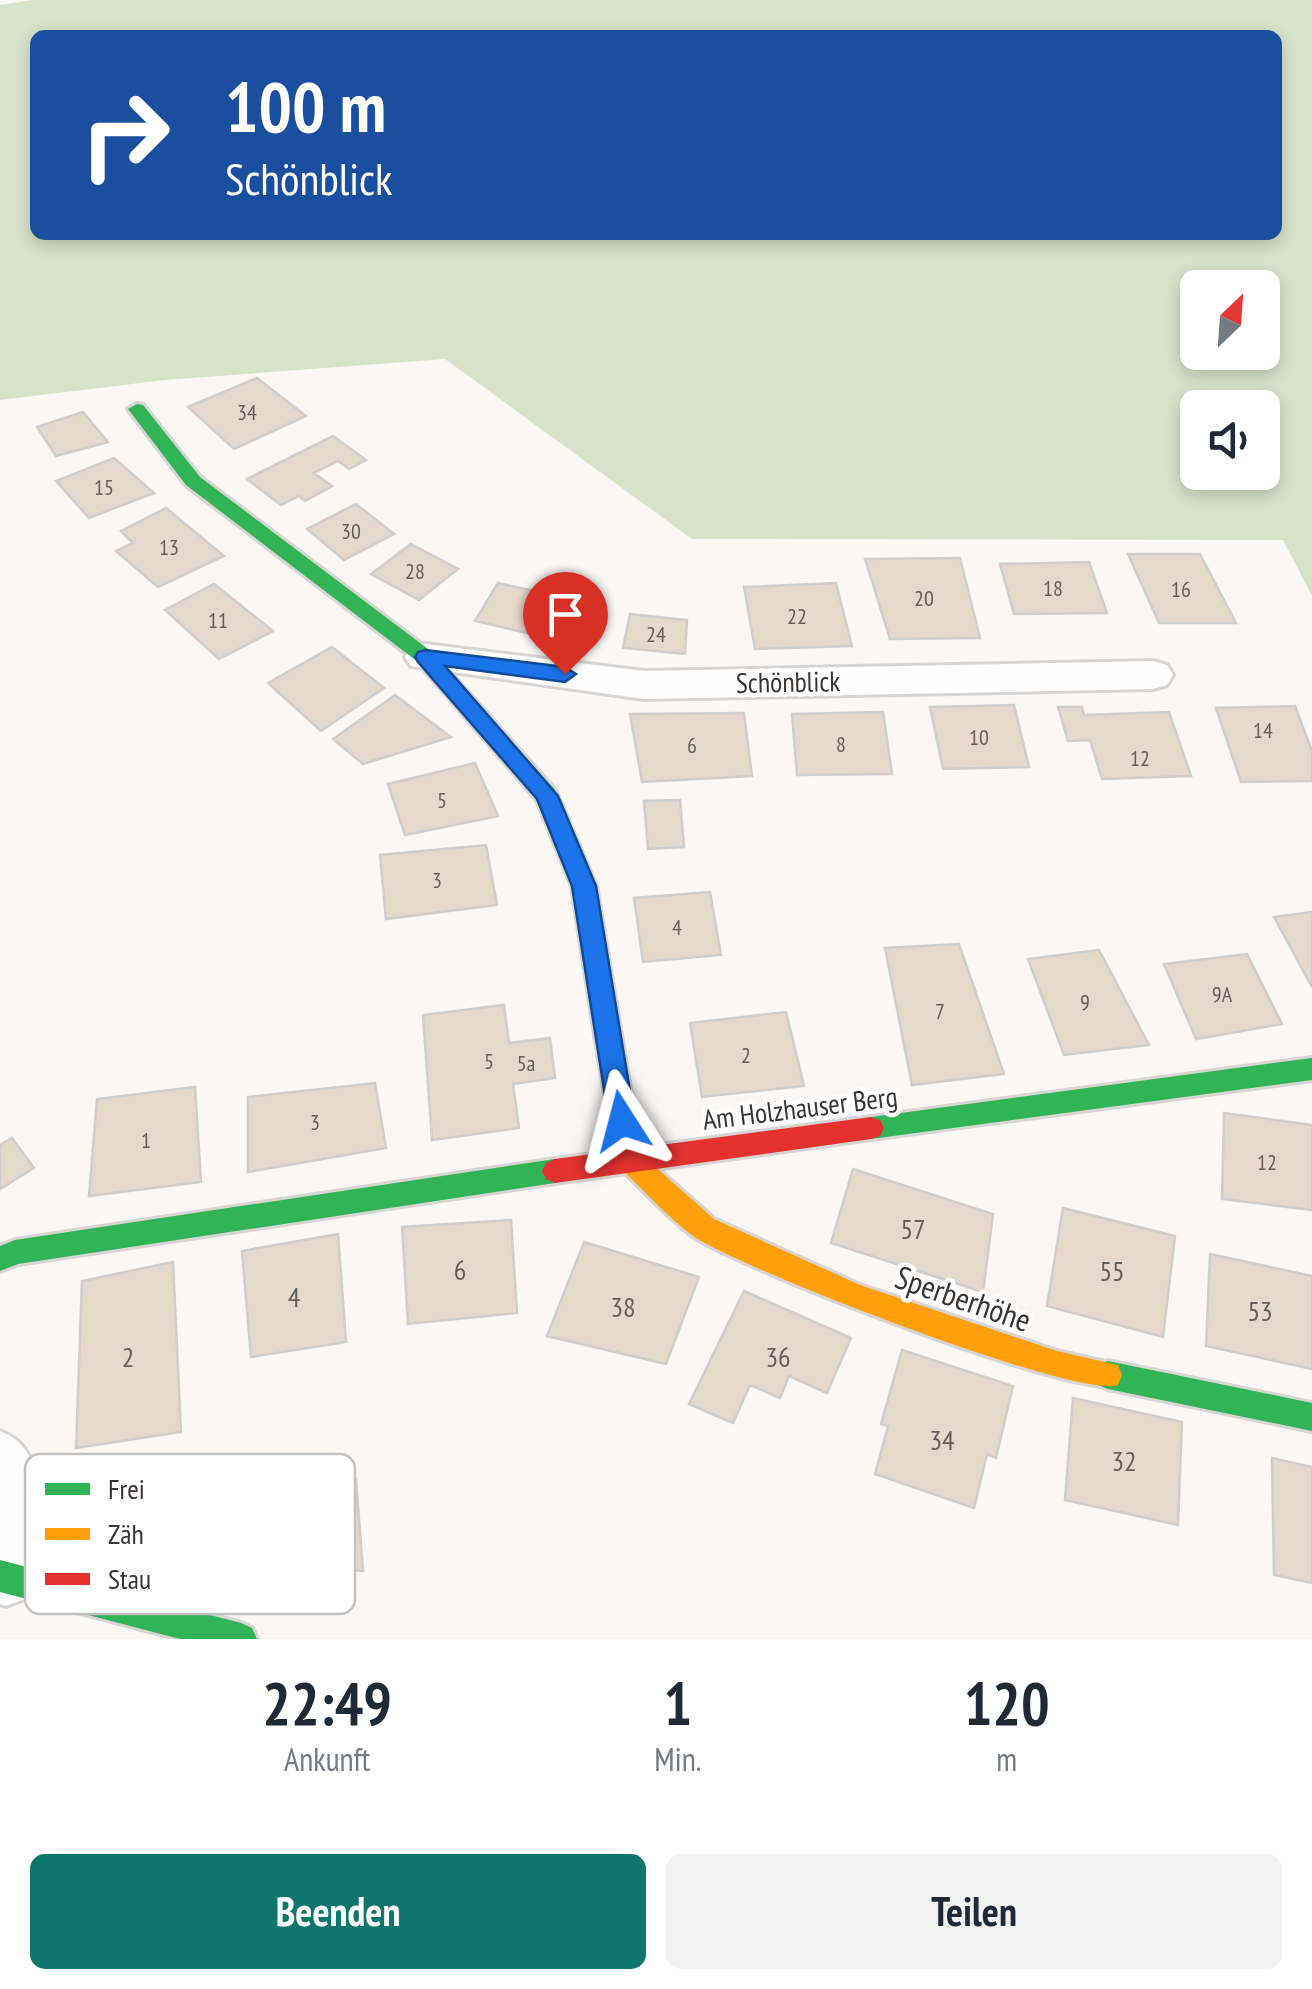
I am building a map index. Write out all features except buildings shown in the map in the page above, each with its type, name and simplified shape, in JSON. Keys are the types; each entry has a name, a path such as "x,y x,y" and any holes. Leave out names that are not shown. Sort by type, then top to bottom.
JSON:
{"street":[{"path":"137,409 193,481 425,657 547,796 584,886 629,1160"},
{"name":"Schönblick","path":"425,657 644,684 1153,675"},
{"name":"Am Holzhauser Berg","path":"0,1259 34,1250 629,1160 1312,1069"},
{"name":"Sperberhöhe","path":"629,1160 704,1228 854,1296 1057,1365 1312,1417"},
{"path":"0,1459 24,1502 25,1517"},
{"path":"3,1576 25,1534"},
{"path":"147,1614 241,1639"}],"green space":[{"path":"32,0 1312,0 1312,596 1283,540 692,539 445,359 165,380 0,400 0,5"}],"traffic: fast":[{"path":"137,409 193,481 425,657 547,796 584,886 609,1041"},
{"path":"871,1128 1312,1069"},
{"path":"0,1259 15,1252 555,1171"},
{"path":"1108,1375 1312,1417"},
{"path":"0,1576 25,1583"},
{"path":"145,1614 241,1639"}],"traffic: slow":[{"path":"609,1041 629,1160 704,1228 854,1296 1057,1365 1108,1375"}],"traffic: jam":[{"path":"555,1171 871,1128"}],"route":[{"path":"565,674 425,657 547,796 584,886 622,1121"}]}
